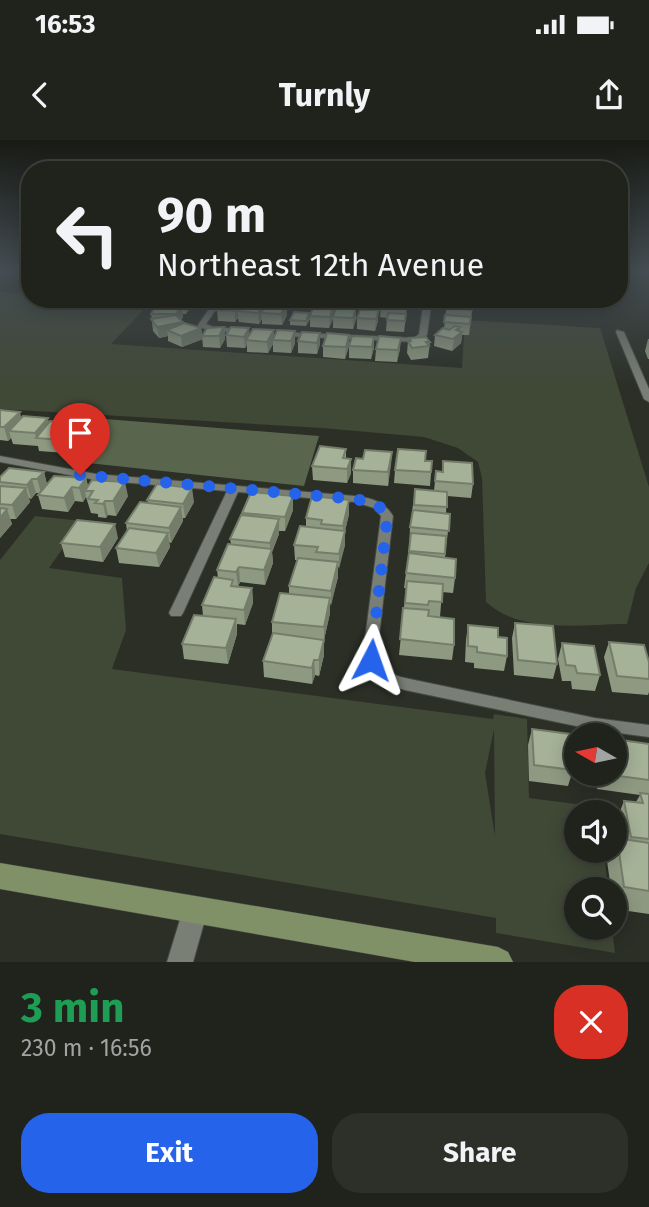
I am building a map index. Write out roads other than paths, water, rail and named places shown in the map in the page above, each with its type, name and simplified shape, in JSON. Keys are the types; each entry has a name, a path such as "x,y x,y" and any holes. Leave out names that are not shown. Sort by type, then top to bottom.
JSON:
{"main road":[{"path":"0,876 498,962"}],"street":[{"path":"211,310 202,322 203,327 251,332"},
{"path":"264,332 416,340 423,335 426,310"},
{"path":"620,332 649,397"},
{"path":"1,461 96,477 355,499 381,508 387,521 370,654 378,671 385,677 405,684 595,724 649,731"},
{"path":"176,613 234,489"},
{"path":"180,962 195,909"}]}
